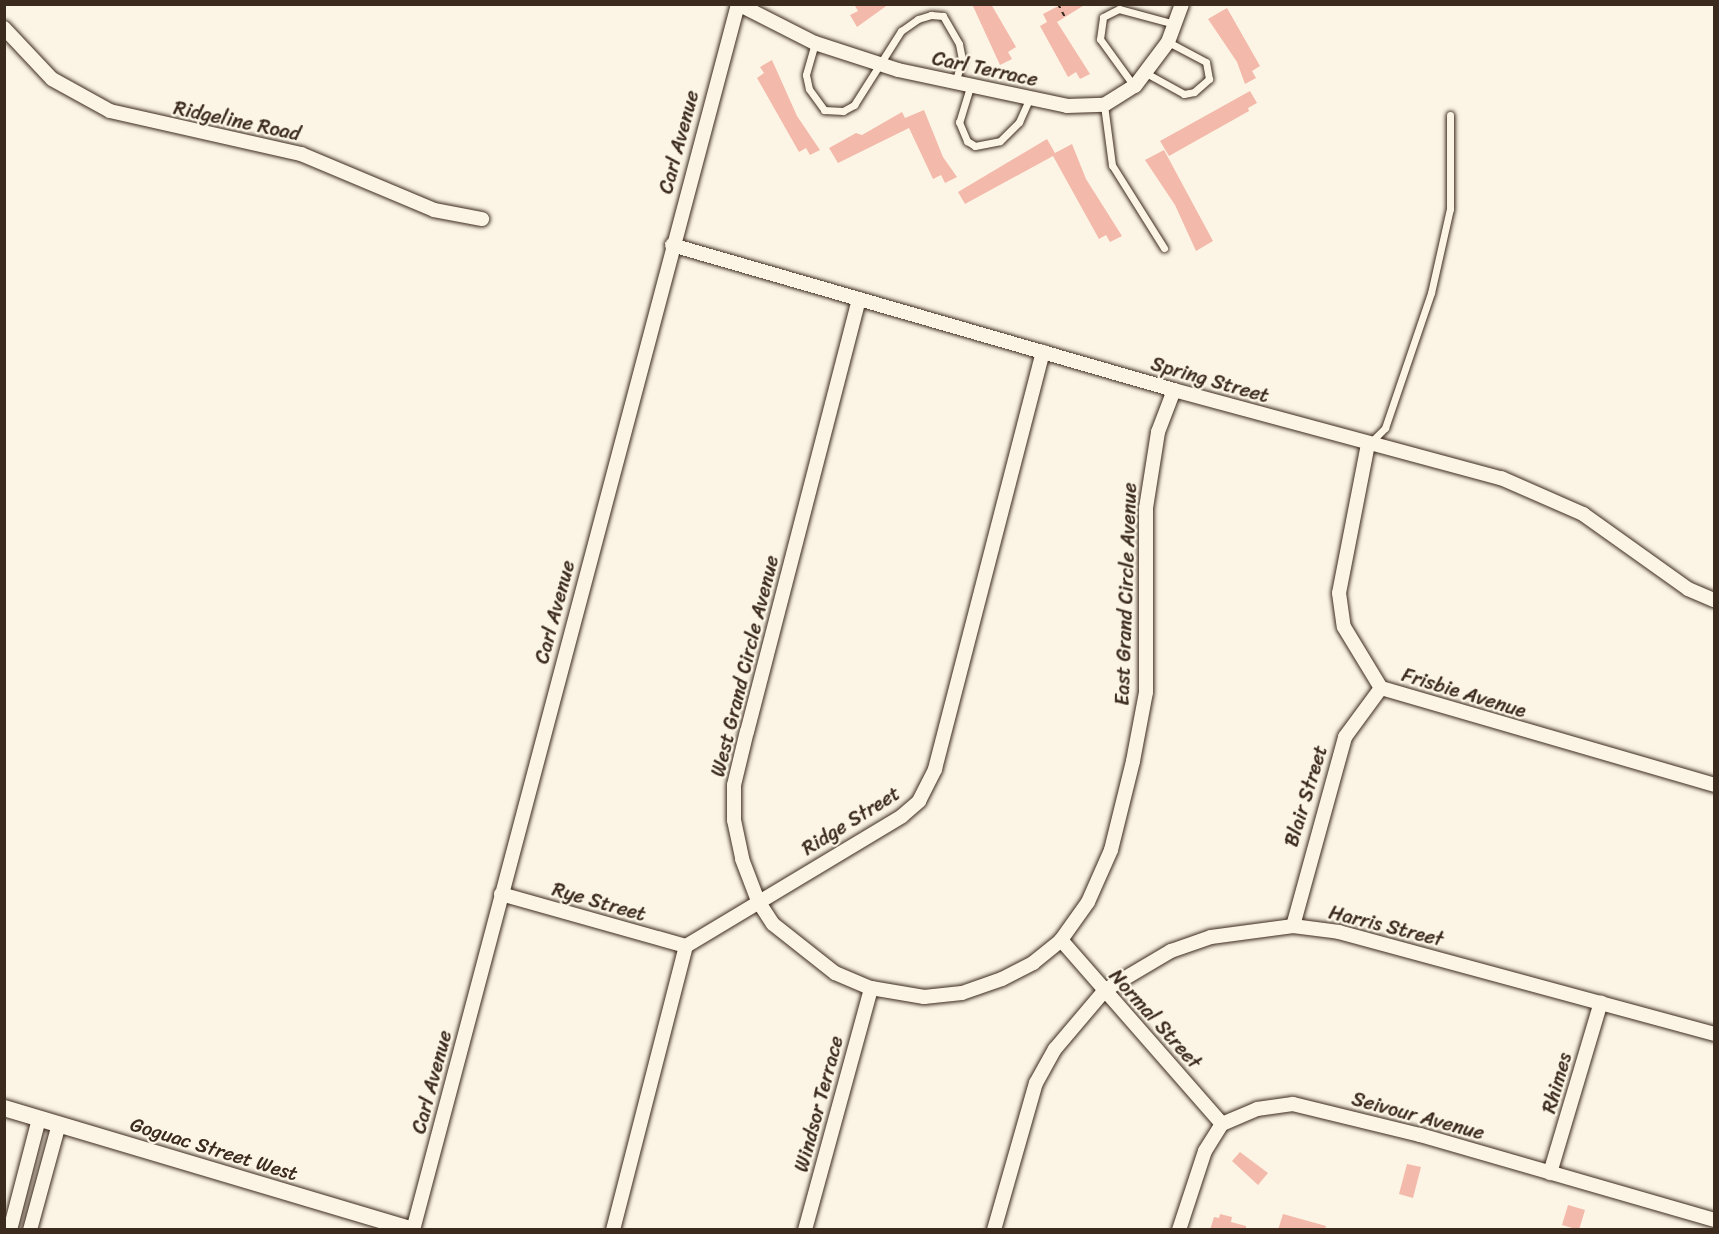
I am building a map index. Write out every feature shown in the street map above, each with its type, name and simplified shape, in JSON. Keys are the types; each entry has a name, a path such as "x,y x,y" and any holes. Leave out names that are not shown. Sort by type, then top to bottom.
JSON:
{"street":[{"name":"Carl Terrace","path":"738,4 815,43 881,64 969,87 1067,106 1104,105 1135,86 1168,42 1182,4"},
{"name":"Carl Avenue","path":"413,1230 672,245 738,4"},
{"name":"Ridgeline Road","path":"4,28 52,79 110,111 302,154 434,210 482,219"},
{"name":"Spring Street","path":"672,245 1174,390 1501,478 1583,514 1688,589 1714,600"},
{"name":"West Grand Circle Avenue","path":"859,299 735,786 738,840 758,901 773,924 803,952 835,973 871,988"},
{"name":"Ridge Street","path":"686,946 902,816 919,801 935,769 1043,352"},
{"name":"East Grand Circle Avenue","path":"871,988 924,997 962,993 1033,963 1061,939 1088,902 1111,850 1134,761 1146,692 1149,487 1158,432 1174,390"},
{"name":"Frisbie Avenue","path":"1368,444 1339,592 1344,627 1381,688 1714,785"},
{"name":"Blair Street","path":"1293,926 1345,737 1381,688"},
{"name":"Rye Street","path":"501,894 686,946"},
{"name":"Harris Street","path":"994,1230 1036,1083 1056,1049 1105,990 1171,951 1211,937 1293,926 1339,932 1714,1034"},
{"name":"Normal Street","path":"1061,939 1222,1124"},
{"path":"613,1230 686,946"},
{"name":"Windsor Terrace","path":"805,1230 871,988"},
{"name":"Rhimes","path":"1550,1173 1601,1002"},
{"name":"Seivour Avenue","path":"1222,1124 1257,1109 1293,1104 1420,1135 1714,1220"},
{"name":"Goguac Street West","path":"4,1108 413,1230"},
{"path":"10,1230 39,1119"},
{"path":"30,1230 59,1124"},
{"path":"1179,1230 1205,1151 1222,1124"}],"lane":[{"path":"1135,86 1100,39 1103,17 1119,9 1174,24"},
{"path":"815,43 806,75 809,89 824,110 843,111 854,105 901,32 918,19 943,16 953,29 962,59 955,83"},
{"path":"1146,73 1184,94 1194,92 1209,79 1206,62 1168,42"},
{"path":"969,87 959,122 967,141 975,146 987,146 1005,136 1018,122 1029,100"},
{"path":"1104,105 1112,165 1164,248"},
{"path":"1368,444 1385,428 1431,293 1450,209 1450,116"}],"path":[{"path":"1058,4 1066,19"}],"building":[{"path":"854,4 889,4 857,27 850,15 858,11"},
{"path":"972,4 991,4 1016,47 1008,52 1012,59 1000,65"},
{"path":"1062,4 1086,4 1057,22 1090,74 1080,79 1076,72 1068,77 1040,26 1047,22 1043,14"},
{"path":"1227,8 1260,66 1252,71 1256,78 1245,84 1237,62 1208,19"},
{"path":"772,60 797,116 820,150 810,155 806,148 799,152 757,78 764,73 760,67"},
{"path":"1250,91 1257,103 1248,108 1249,111 1169,156 1160,141"},
{"path":"924,110 943,157 957,177 945,183 941,175 933,179 909,128 838,163 829,148 856,133 862,135 902,112 905,118"},
{"path":"1047,139 1055,153 1072,144 1086,179 1122,236 1110,242 1106,235 1099,239 1053,156 965,204 958,192"},
{"path":"1164,150 1213,241 1196,251 1175,205 1145,160"},
{"path":"1240,1152 1268,1173 1258,1185 1232,1161"},
{"path":"1407,1164 1421,1167 1413,1198 1399,1194"},
{"path":"1568,1205 1585,1210 1579,1230 1562,1225"},
{"path":"1220,1214 1232,1217 1231,1222 1246,1226 1246,1230 1210,1230 1214,1217 1219,1218"},
{"path":"1283,1214 1326,1226 1325,1230 1278,1230"}]}
